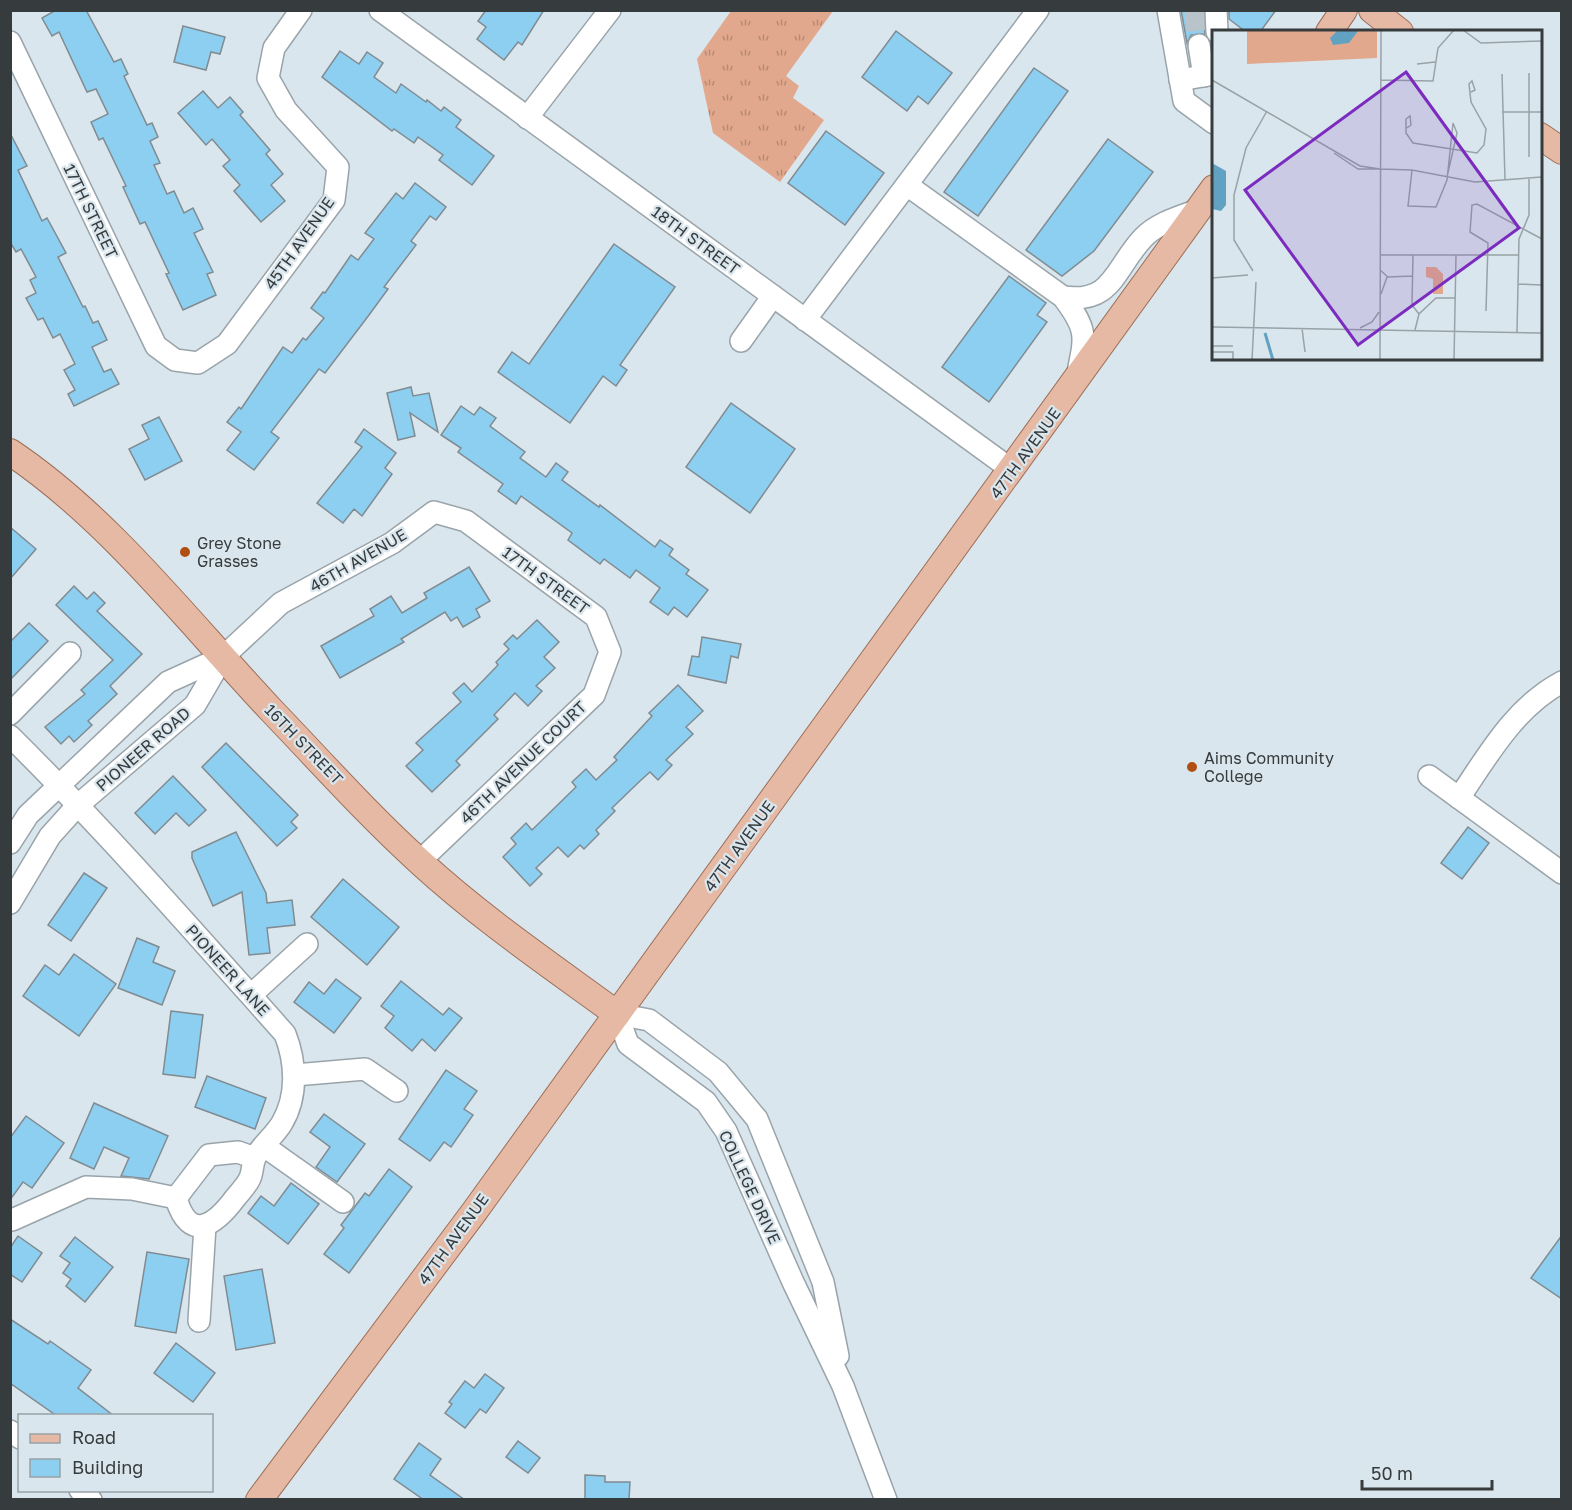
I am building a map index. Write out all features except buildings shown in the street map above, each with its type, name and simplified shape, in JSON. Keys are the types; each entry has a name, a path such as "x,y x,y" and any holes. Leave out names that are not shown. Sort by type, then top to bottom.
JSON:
{"main road":[{"path":"1330,30 1344,10"},
{"path":"1372,10 1397,30"},
{"path":"1542,137 1562,151"},
{"name":"47TH AVENUE","path":"259,1500 617,1014 1077,381 1212,191"},
{"name":"16TH STREET","path":"10,452 75,503 419,862 478,912 617,1014"}],"street":[{"name":"45TH AVENUE","path":"188,362 198,363 227,344 334,200 338,167 286,110 268,78 274,48 302,10"},
{"name":"18TH STREET","path":"380,10 1012,470"},
{"path":"527,118 610,10"},
{"path":"806,320 1038,10"},
{"path":"1168,10 1184,101 1212,122"},
{"path":"1216,10 1218,30"},
{"name":"17TH STREET","path":"10,42 156,346 175,360 188,362"},
{"path":"1180,80 1209,75 1199,45"},
{"path":"907,185 1063,297 1077,315 1084,330 1077,381"},
{"path":"1063,297 1083,300 1097,296 1148,233 1166,222 1198,210"},
{"path":"741,341 773,296"},
{"name":"46TH AVENUE","path":"281,603 392,543 434,512 466,521"},
{"name":"17TH STREET","path":"466,521 596,617 610,652"},
{"name":"PIONEER ROAD","path":"11,900 50,836 77,806 195,705 223,657 281,603"},
{"name":"46TH AVENUE COURT","path":"419,862 594,695 610,652"},
{"path":"10,714 70,653"},
{"name":"PIONEER ROAD","path":"10,843 28,815 168,682 223,657"},
{"path":"1458,798 1522,710 1542,692 1562,682"},
{"name":"PIONEER LANE","path":"10,736 61,786 285,1034 291,1050 295,1075 292,1095 282,1123 259,1152 250,1179 220,1218 205,1226"},
{"path":"1429,776 1562,873"},
{"path":"251,995 308,944"},
{"name":"COLLEGE DRIVE","path":"617,1014 628,1044 706,1102 726,1131 793,1282 843,1386 886,1500"},
{"name":"COLLEGE DRIVE","path":"617,1014 649,1020 718,1072 757,1119 823,1282 843,1386"},
{"path":"295,1075 365,1069 397,1091"},
{"path":"176,1198 209,1155 259,1152 343,1202"},
{"path":"12,1220 86,1187 132,1189 176,1198"},
{"path":"176,1198 181,1214 194,1224 205,1226 199,1321"}],"green space":[{"path":"731,11 833,11 786,76 799,86 793,98 824,120 780,182 713,133 697,59"}],"tunnel":[{"path":"1195,10 1199,45"}],"place":[{"name":"Grey Stone Grasses","path":"185,552"},
{"name":"Aims Community College","path":"1192,767"}]}
